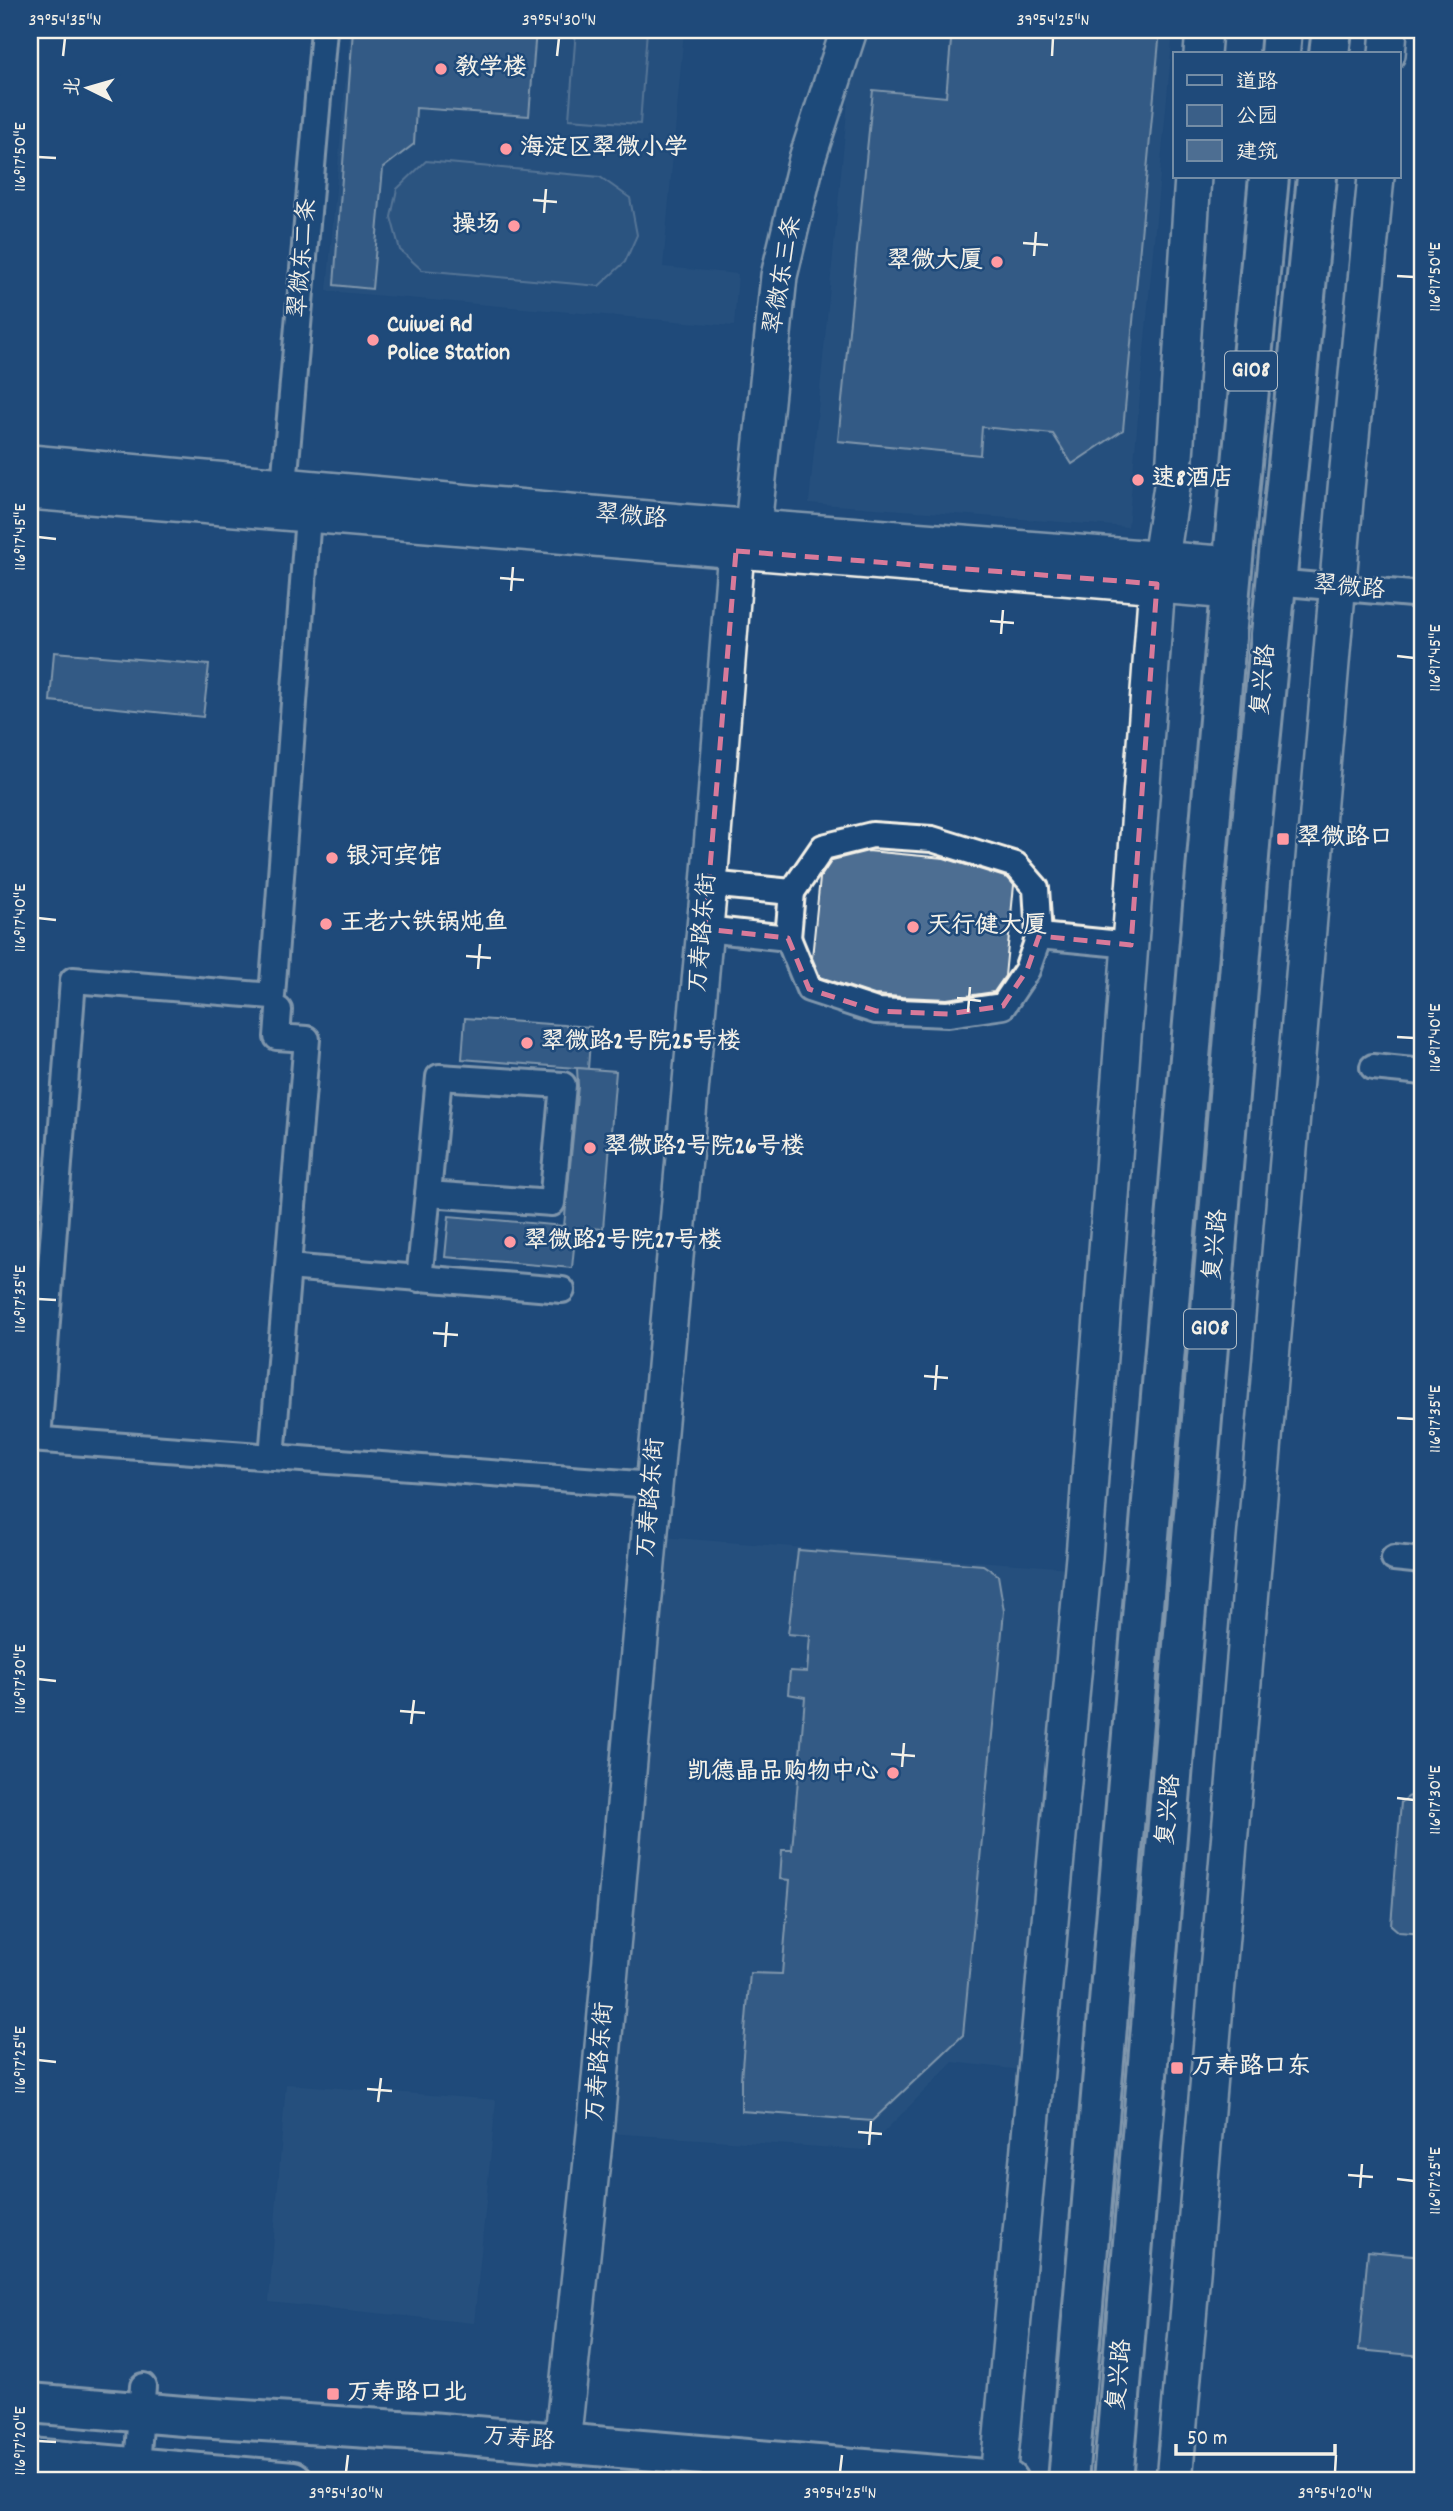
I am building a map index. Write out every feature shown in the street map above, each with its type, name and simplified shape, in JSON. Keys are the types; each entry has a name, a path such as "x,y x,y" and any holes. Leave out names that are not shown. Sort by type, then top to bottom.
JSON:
{"main road":[{"path":"1280,52 1282,30"},
{"path":"1329,52 1332,30"},
{"name":"复兴路","path":"1068,2481 1269,178"},
{"name":"复兴路","path":"1112,2481 1250,847 1274,582 1317,178"},
{"path":"30,2403 293,2481"},
{"name":"万寿路","path":"139,2437 318,2449 430,2432 1003,2480"},
{"path":"30,2458 139,2437"}],"street":[{"name":"翠微东二条","path":"284,485 324,30"},
{"name":"翠微东三条","path":"744,539 779,276 807,159 849,30"},
{"path":"1202,52 1204,30"},
{"path":"1387,52 1389,30"},
{"path":"1003,2480 1084,1557 1159,572 1174,473 1193,178"},
{"path":"1174,2481 1376,178"},
{"name":"翠微路","path":"30,463 284,485 744,539"},
{"name":"翠微路","path":"30,491 308,516 744,539 1232,578"},
{"path":"308,516 272,996 73,980 34,1439 653,1485"},
{"name":"万寿路东街","path":"562,2444 596,2123 709,884 744,539"},
{"name":"翠微路","path":"1274,582 1423,595"},
{"path":"872,835 932,839 1016,865 1036,888 1039,936 1027,970 1003,1006 948,1014 876,1011 809,989 788,938 792,892 822,847 872,835"},
{"path":"709,884 792,892"},
{"path":"705,929 788,938"},
{"path":"1039,936 1131,945"},
{"path":"272,1457 307,1039 278,1037 279,1010"},
{"path":"1373,1067 1423,1072"},
{"path":"419,1279 439,1077 563,1085 551,1203 428,1194"},
{"path":"288,1267 562,1290"},
{"path":"1394,1558 1423,1561"}],"highlighted area":[{"path":"736,551 1157,584 1131,945 1039,936 1027,970 1003,1006 948,1014 876,1011 809,989 788,938 705,929"}],"shaded area":[{"name":"海淀区翠微小学","path":"350,30 684,30 663,267 738,274 734,326 327,291"},
{"name":"翠微大厦","path":"855,30 1173,30 1128,527 809,503"},
{"name":"凯德晶品购物中心","path":"661,1537 1069,1568 1022,2070 953,2062 866,2150 608,2133"},
{"path":"286,2084 496,2100 474,2323 269,2302"}],"green space":[{"path":"576,30 647,30 640,124 569,119"},
{"name":"操场","path":"426,161 600,177 630,198 637,235 625,262 599,286 422,270 400,250 391,217 397,189"}],"building":[{"name":"教学楼","path":"353,30 536,30 529,116 416,108 414,144 383,168 372,289 334,285"},
{"name":"翠微大厦","path":"952,30 1160,30 1123,430 1072,464 1053,434 982,427 980,455 838,441 873,90 946,97"},
{"path":"54,652 209,665 203,717 50,701"},
{"name":"天行健大厦","path":"868,851 944,858 1008,878 1014,885 1005,976 994,992 947,999 874,995 820,977 812,958 820,878 832,860"},
{"name":"翠微路2号院25号楼","path":"465,1018 591,1027 588,1069 462,1059"},
{"path":"577,1068 616,1071 603,1229 576,1227 572,1268 445,1257 449,1216 564,1226 578,1086"},
{"name":"凯德晶品购物中心","path":"798,1550 983,1565 998,1575 1004,1611 963,2035 872,2121 741,2111 750,1973 782,1974 790,1880 780,1879 782,1850 792,1850 805,1697 788,1694 790,1671 807,1672 810,1636 788,1634"},
{"path":"1411,1795 1423,1796 1423,1934 1399,1932 1391,1925 1401,1802"},
{"path":"1368,2251 1423,2256 1423,2356 1359,2350"}],"place":[{"name":"教学楼","path":"441,69"},
{"name":"海淀区翠微小学","path":"506,149"},
{"name":"操场","path":"514,226"},
{"name":"翠微大厦","path":"997,262"},
{"name":"Cuiwei Rd Police Station","path":"373,340"},
{"name":"速8酒店","path":"1138,480"},
{"name":"翠微路口","path":"1283,839"},
{"name":"银河宾馆","path":"332,858"},
{"name":"王老六铁锅炖鱼","path":"326,924"},
{"name":"天行健大厦","path":"913,927"},
{"name":"翠微路2号院25号楼","path":"527,1043"},
{"name":"翠微路2号院26号楼","path":"590,1148"},
{"name":"翠微路2号院27号楼","path":"510,1242"},
{"name":"凯德晶品购物中心","path":"893,1773"},
{"name":"万寿路口东","path":"1177,2068"},
{"name":"万寿路口北","path":"333,2394"}]}
